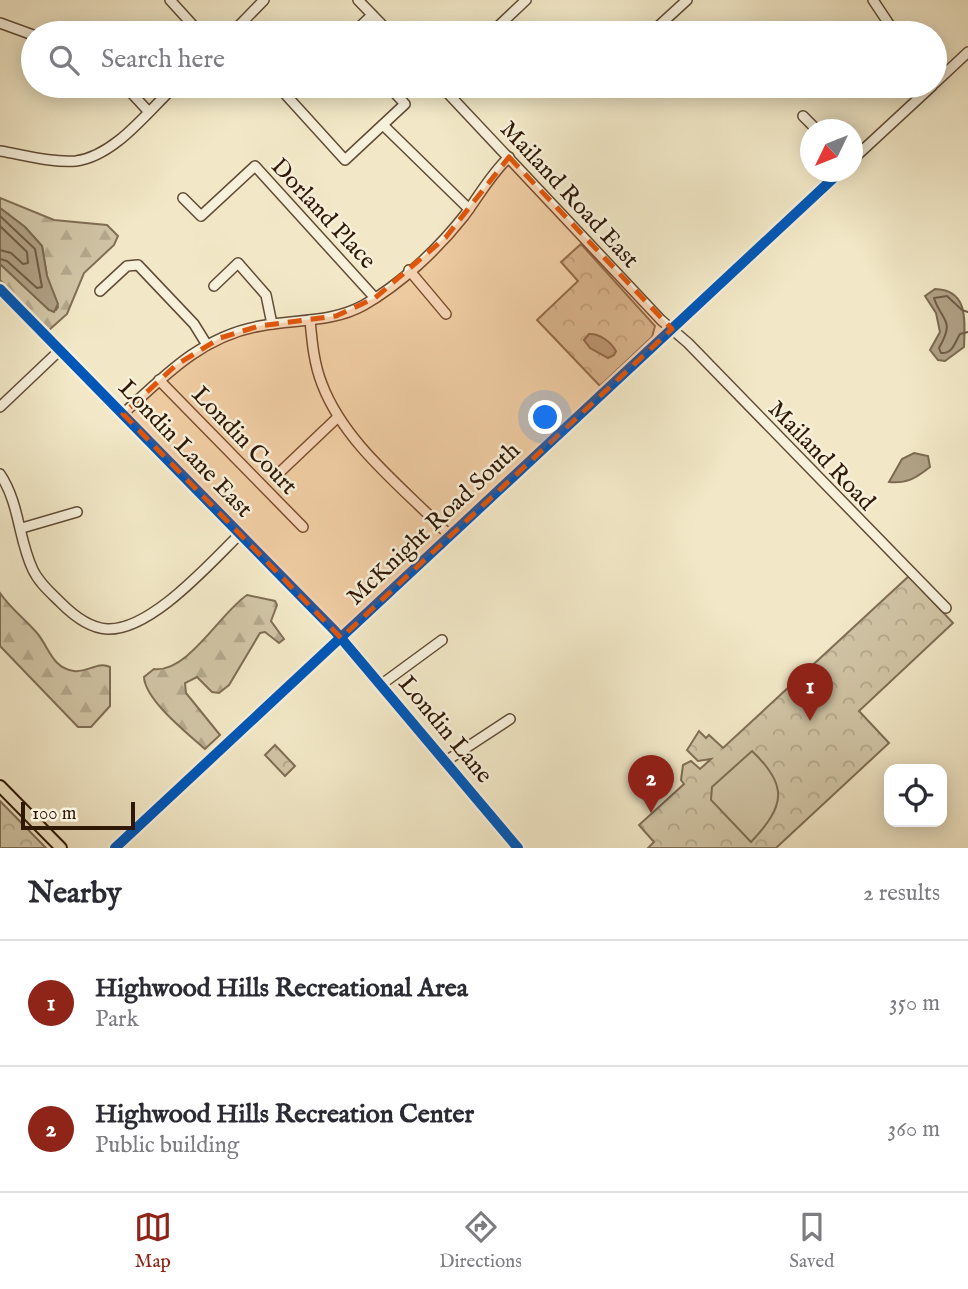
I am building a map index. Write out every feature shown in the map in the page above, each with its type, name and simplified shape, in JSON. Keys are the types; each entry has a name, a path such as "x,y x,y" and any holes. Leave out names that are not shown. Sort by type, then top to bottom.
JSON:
{"main road":[{"path":"0,786 61,848"}],"street":[{"path":"170,0 189,21"},
{"path":"244,21 264,0"},
{"path":"358,0 379,21"},
{"path":"504,21 526,0"},
{"path":"664,21 687,0"},
{"path":"873,0 887,21"},
{"path":"366,21 373,15"},
{"path":"0,23 21,31"},
{"path":"947,70 968,52"},
{"path":"137,98 149,111"},
{"path":"0,151 59,160 84,159 107,149 163,98"},
{"path":"289,98 345,160 405,104 399,98"},
{"name":"Mailand Road East","path":"452,98 672,329"},
{"path":"863,150 917,98"},
{"path":"803,116 806,119"},
{"path":"383,125 469,209"},
{"path":"123,414 159,380 207,345 237,332 348,312 375,298 446,237 469,209 489,177 509,157"},
{"name":"Dorland Place","path":"183,198 201,216 255,166 375,298"},
{"name":"McKnight Road South","path":"115,848 829,182"},
{"path":"214,286 238,263 266,295 272,324"},
{"path":"100,291 127,266 138,265 194,324 207,345"},
{"path":"409,270 446,314"},
{"name":"Londin Lane East","path":"0,289 341,638"},
{"path":"310,320 319,374 338,416 363,448 450,536"},
{"name":"Mailand Road","path":"672,329 946,608"},
{"path":"0,407 60,350"},
{"name":"Londin Court","path":"159,380 303,527"},
{"path":"278,474 338,416"},
{"path":"0,474 13,497 31,566 38,579 81,619 107,629 129,626 141,619 189,584 240,534"},
{"path":"22,528 77,512"},
{"name":"Londin Lane","path":"341,638 518,848"},
{"path":"382,684 442,640"},
{"path":"446,761 510,719"}],"highlighted area":[{"path":"509,157 672,329 341,638 123,414 176,365 220,338 259,326 336,316 375,298 446,237"}],"green space":[{"path":"0,198 54,220 107,225 118,236 114,245 84,273 67,314 49,330 0,280 0,264 49,310 56,310 58,307 47,276 42,246 25,227 0,208"},
{"path":"581,244 655,326 652,337 600,386 537,320 578,281 561,262"},
{"path":"909,576 953,623 859,711 889,743 776,848 648,848 654,842 639,825 684,784 681,780 683,765 691,761 700,769 711,759 698,761 687,750 699,731 706,738 709,735 723,748"},
{"path":"0,593 37,633 61,666 74,671 101,665 110,667 110,706 91,727 78,727 0,646"},
{"path":"247,595 275,601 277,605 271,621 284,639 279,643 265,632 260,633 229,685 219,693 212,692 197,677 185,683 186,693 220,735 205,749 159,706 146,686 144,677 154,669 167,668 179,662"},
{"path":"275,745 295,766 285,776 265,755"},
{"path":"752,751 772,775 778,796 771,818 751,842 711,800 712,787"},
{"path":"0,801 46,848 0,848"}],"water":[{"path":"0,208 25,227 42,246 47,276 58,304 54,312 0,264"},
{"path":"935,289 954,295 959,300 964,317 964,347 945,361 938,360 930,350 940,332 936,313 925,296"},
{"path":"589,334 608,341 616,351 614,355 608,358 590,348 584,340"},
{"path":"914,453 928,456 930,467 911,479 889,482 902,459"}],"cycle path":[{"path":"115,848 829,182"},
{"path":"0,289 335,631 518,848"}],"place":[{"name":"Highwood Hills Recreational Area","path":"810,721"},
{"name":"Highwood Hills Recreation Center","path":"651,813"}]}
